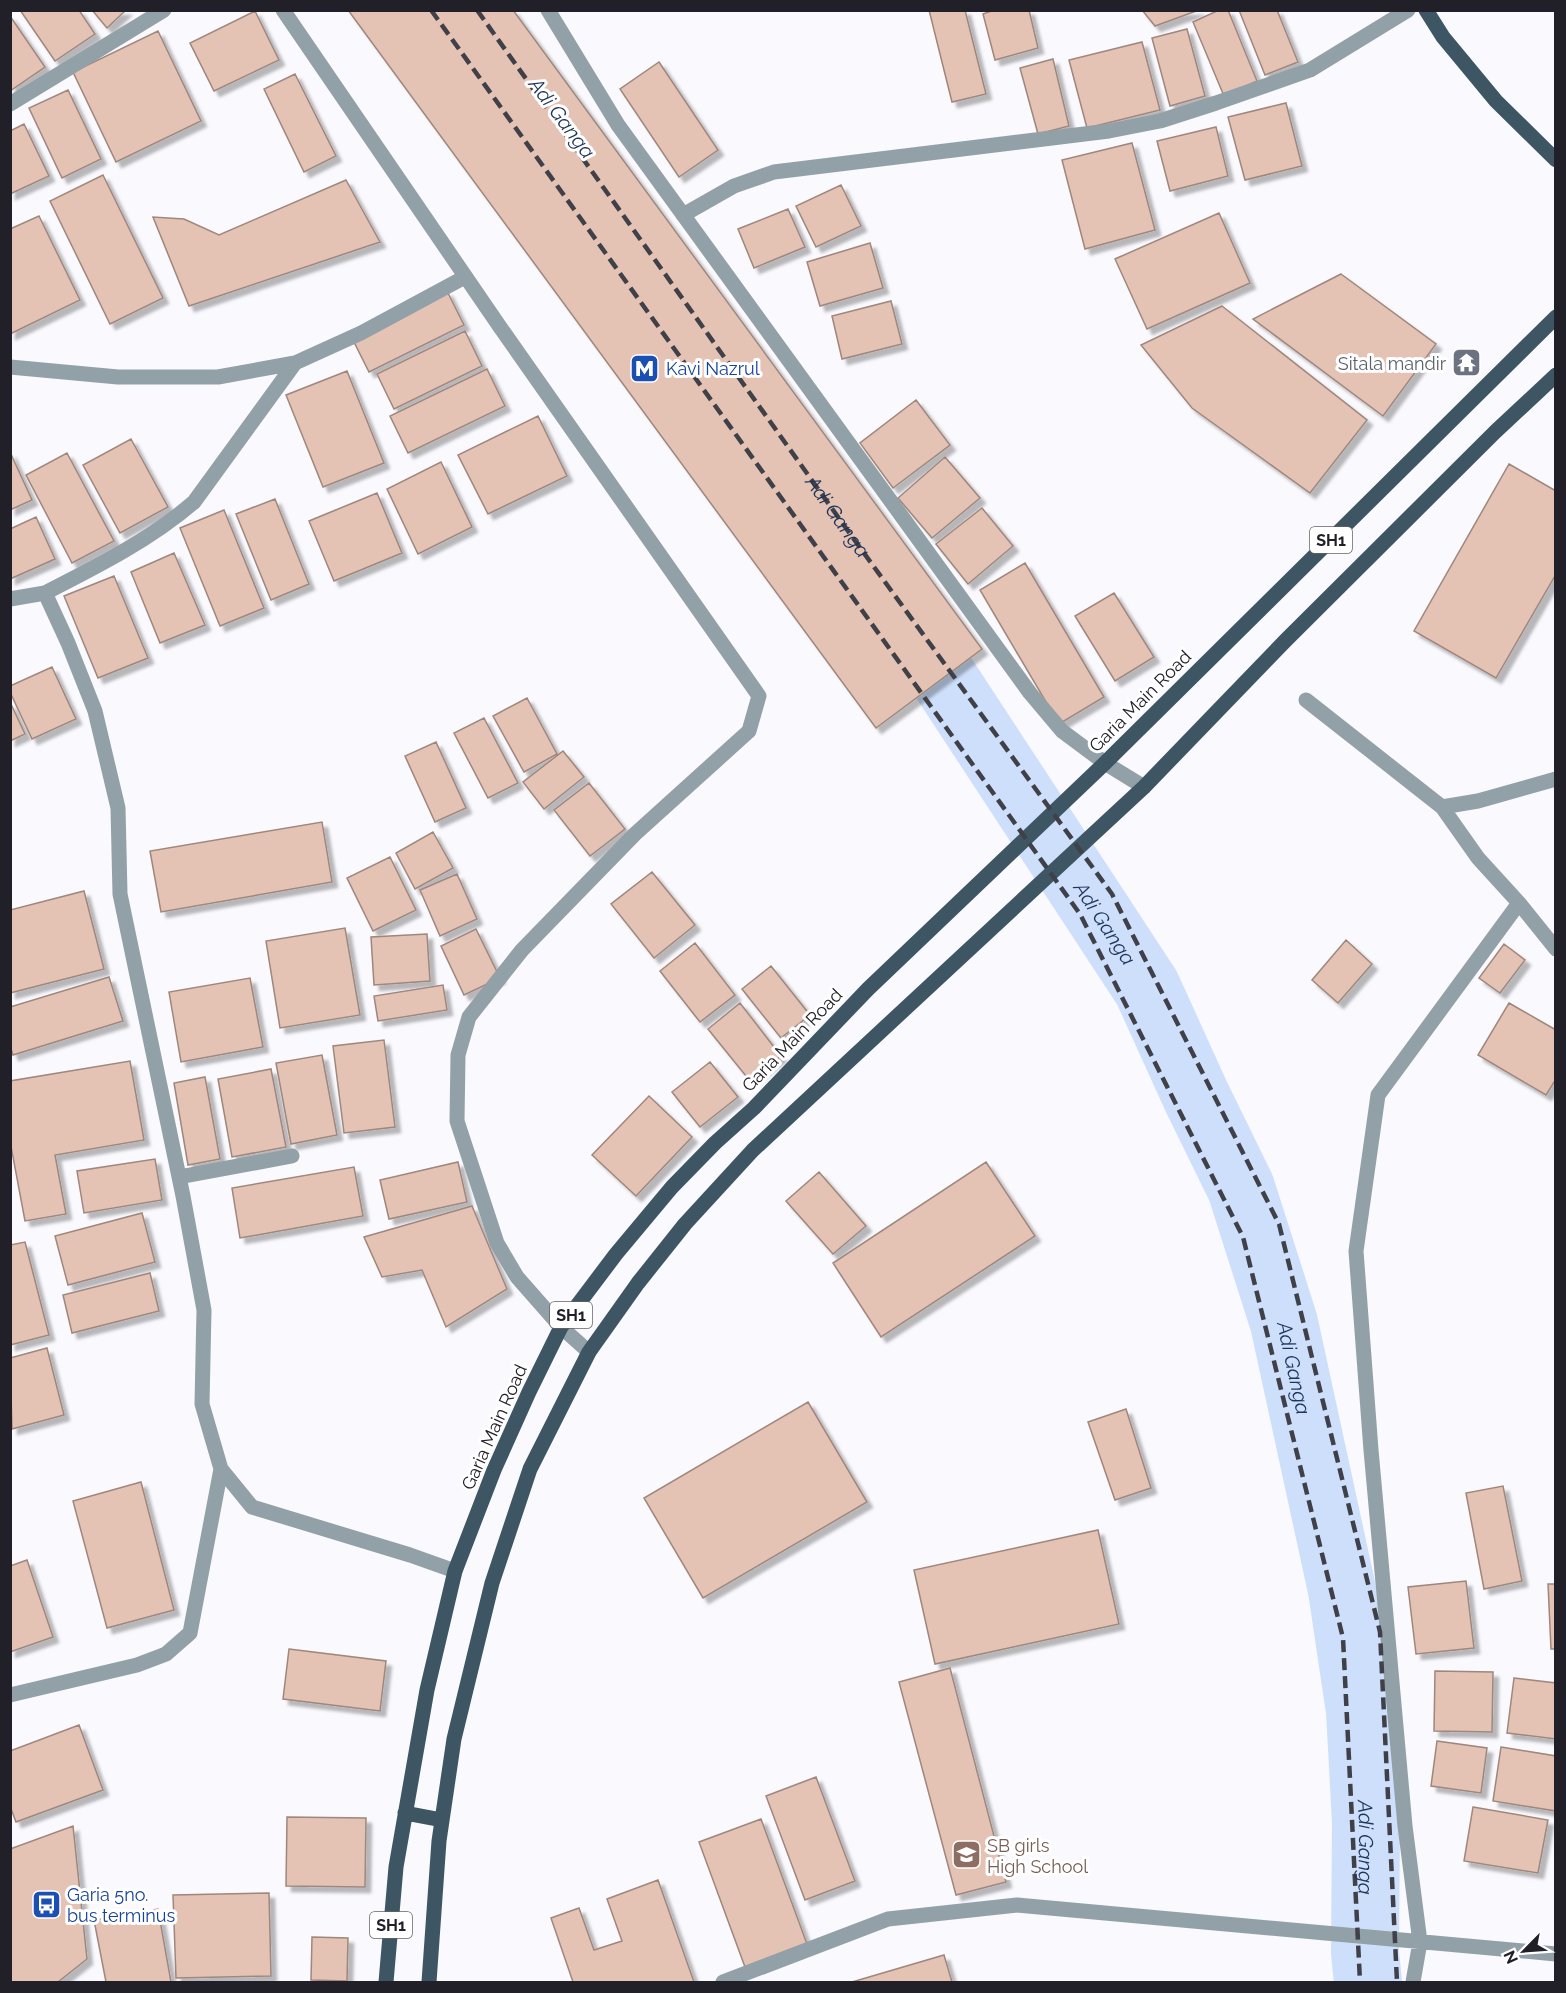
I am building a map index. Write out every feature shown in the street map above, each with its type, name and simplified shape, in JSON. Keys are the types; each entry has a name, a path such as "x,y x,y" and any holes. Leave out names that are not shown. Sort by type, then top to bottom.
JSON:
{"main road":[{"path":"1426,10 1443,37 1496,101 1556,160"},
{"name":"Garia Main Road","path":"386,1983 396,1867 405,1813 427,1690 455,1570 494,1470 561,1327 616,1254 672,1187 715,1143 754,1108 868,989 1105,763 1556,317"},
{"name":"SH1","path":"429,1983 442,1820 454,1739 492,1583 530,1469 589,1352 685,1224 753,1150 1144,787 1286,640 1495,432 1556,375"},
{"path":"405,1813 442,1820"}],"street":[{"path":"10,104 164,10"},
{"path":"283,10 465,276 759,696 749,731 635,834 522,950 470,1017 458,1054 457,1121 497,1243 517,1277 561,1327 589,1352"},
{"path":"548,10 618,125 1030,693 1062,730 1105,763 1144,787"},
{"path":"683,215 734,186 774,171 1110,131 1160,120 1216,104 1310,70 1408,10"},
{"path":"10,368 118,377 218,377 295,363 361,333 465,276"},
{"path":"10,599 45,594 93,569 175,518 194,501 295,363"},
{"path":"45,594 68,643 95,711 118,808 120,894 179,1177 204,1310 202,1404 221,1469 252,1507 455,1570"},
{"path":"1306,700 1442,807 1478,858 1556,949"},
{"path":"1442,807 1478,801 1556,779"},
{"path":"1413,1983 1420,1942 1403,1803 1371,1450 1356,1251 1377,1095 1518,903"},
{"path":"179,1177 292,1156"},
{"path":"10,1695 137,1665 166,1653 190,1633 221,1469"},
{"path":"723,1983 888,1918 1017,1905 1556,1954"}],"building":[{"path":"20,10 79,10 95,34 55,61"},
{"path":"92,10 126,10 107,28"},
{"path":"348,10 513,10 982,649 876,728"},
{"path":"929,10 965,10 986,94 952,102"},
{"path":"994,10 1029,10 1038,48 995,60 983,14"},
{"path":"1142,10 1199,10 1155,26"},
{"path":"1219,10 1228,10 1257,81 1224,96 1193,22"},
{"path":"1239,10 1277,10 1298,62 1265,75"},
{"path":"255,11 279,60 214,91 190,43"},
{"path":"10,16 45,67 10,91"},
{"path":"1187,29 1205,96 1170,106 1152,38"},
{"path":"158,31 201,121 116,162 73,72"},
{"path":"1142,42 1160,110 1087,128 1069,60"},
{"path":"1053,59 1069,126 1038,134 1020,68"},
{"path":"659,62 718,150 679,177 620,89"},
{"path":"295,74 336,156 304,172 264,89"},
{"path":"68,90 101,159 62,178 29,108"},
{"path":"1286,103 1302,166 1245,180 1228,117"},
{"path":"24,124 49,176 10,194 10,131"},
{"path":"1216,127 1228,176 1170,191 1157,141"},
{"path":"1132,143 1155,230 1085,249 1062,160"},
{"path":"103,175 163,298 110,324 50,201"},
{"path":"346,180 380,242 189,306 153,217 184,219 219,235"},
{"path":"841,185 861,226 816,247 796,206"},
{"path":"788,209 805,247 754,268 738,229"},
{"path":"1219,213 1250,283 1147,329 1115,259"},
{"path":"39,216 80,300 10,334 10,229"},
{"path":"870,243 883,288 820,306 807,262"},
{"path":"1341,274 1436,344 1383,416 1253,319"},
{"path":"447,291 464,325 369,372 352,338"},
{"path":"891,301 902,344 842,359 832,316"},
{"path":"1222,306 1367,420 1310,493 1192,408 1141,345"},
{"path":"465,331 482,366 394,409 377,374"},
{"path":"487,369 505,406 408,453 390,416"},
{"path":"347,371 384,463 323,487 286,395"},
{"path":"916,400 950,445 893,488 860,443"},
{"path":"538,416 567,476 488,514 458,455"},
{"path":"131,439 168,507 120,533 83,465"},
{"path":"10,452 32,500 10,510"},
{"path":"67,453 114,541 72,563 26,475"},
{"path":"945,457 980,498 932,538 898,498"},
{"path":"441,462 472,527 418,554 387,489"},
{"path":"1509,464 1556,491 1556,574 1496,678 1414,631"},
{"path":"377,493 402,553 334,581 309,521"},
{"path":"275,499 309,584 271,600 236,514"},
{"path":"982,508 1013,546 968,584 936,544"},
{"path":"224,510 264,608 220,626 180,528"},
{"path":"36,517 55,559 10,579 10,529"},
{"path":"174,553 205,625 160,643 131,572"},
{"path":"1025,563 1104,697 1059,724 980,590"},
{"path":"114,576 148,658 98,678 64,596"},
{"path":"1114,593 1154,657 1115,681 1075,616"},
{"path":"52,667 76,719 32,739 10,692 10,686"},
{"path":"527,698 557,754 524,772 493,716"},
{"path":"10,702 25,734 10,741"},
{"path":"484,718 518,783 488,798 454,733"},
{"path":"436,742 466,808 435,822 405,756"},
{"path":"563,751 584,777 544,809 523,782"},
{"path":"589,783 625,829 590,856 554,810"},
{"path":"322,822 332,882 161,912 150,851"},
{"path":"433,832 453,868 415,889 396,853"},
{"path":"390,857 416,910 373,931 347,878"},
{"path":"652,872 695,925 654,958 611,904"},
{"path":"457,874 477,919 440,936 420,890"},
{"path":"84,891 104,969 10,993 10,910"},
{"path":"345,928 360,1015 280,1028 266,941"},
{"path":"476,929 500,978 464,995 441,946"},
{"path":"427,934 430,981 374,985 371,937"},
{"path":"1346,940 1372,964 1338,1003 1312,980"},
{"path":"695,943 735,995 700,1022 660,971"},
{"path":"1504,944 1525,960 1500,993 1479,978"},
{"path":"771,966 810,1015 781,1038 742,989"},
{"path":"109,977 123,1021 13,1055 10,1046 10,1007"},
{"path":"250,978 263,1047 181,1062 169,992"},
{"path":"443,985 447,1010 378,1021 374,996"},
{"path":"740,1003 781,1056 750,1081 708,1029"},
{"path":"1509,1003 1556,1030 1556,1079 1546,1095 1478,1055"},
{"path":"384,1040 395,1127 344,1133 333,1046"},
{"path":"322,1055 337,1135 291,1144 276,1063"},
{"path":"130,1061 144,1140 55,1155 66,1214 25,1221 10,1141 10,1081"},
{"path":"710,1062 738,1097 700,1127 672,1092"},
{"path":"271,1069 286,1147 232,1157 218,1079"},
{"path":"205,1077 220,1159 188,1165 174,1083"},
{"path":"649,1096 692,1137 636,1196 592,1155"},
{"path":"155,1159 162,1200 84,1213 77,1171"},
{"path":"458,1162 467,1202 389,1219 380,1180"},
{"path":"986,1162 1035,1236 881,1337 833,1263"},
{"path":"354,1167 363,1216 240,1238 232,1188"},
{"path":"819,1172 866,1226 833,1254 786,1201"},
{"path":"472,1206 507,1289 446,1327 422,1270 382,1277 364,1237"},
{"path":"142,1213 155,1262 68,1285 55,1236"},
{"path":"25,1242 49,1335 10,1345 10,1245"},
{"path":"150,1273 159,1311 72,1333 63,1295"},
{"path":"47,1348 64,1415 12,1429 10,1358"},
{"path":"808,1402 867,1502 703,1598 644,1498"},
{"path":"1126,1409 1151,1488 1115,1500 1088,1422"},
{"path":"141,1482 174,1610 107,1628 73,1501"},
{"path":"1503,1486 1522,1581 1484,1589 1466,1493"},
{"path":"1098,1530 1119,1624 935,1664 914,1570"},
{"path":"27,1560 53,1637 10,1652 10,1566"},
{"path":"1466,1581 1474,1648 1416,1654 1408,1587"},
{"path":"1548,1584 1556,1584 1556,1649 1551,1649"},
{"path":"289,1649 386,1661 380,1711 283,1699"},
{"path":"950,1668 1006,1882 956,1895 899,1682"},
{"path":"1435,1671 1493,1672 1492,1732 1434,1731"},
{"path":"1514,1678 1556,1683 1556,1739 1507,1733"},
{"path":"79,1725 103,1790 16,1822 10,1806 10,1751"},
{"path":"1437,1741 1487,1748 1481,1793 1431,1786"},
{"path":"1501,1747 1556,1756 1556,1811 1493,1801"},
{"path":"816,1777 855,1881 805,1900 766,1796"},
{"path":"1473,1807 1548,1820 1538,1873 1464,1861"},
{"path":"287,1817 366,1818 365,1887 286,1886"},
{"path":"761,1819 807,1944 745,1967 699,1842"},
{"name":"Garia 5no. bus terminus","path":"73,1826 87,1959 58,1982 10,1982 10,1849"},
{"path":"658,1880 694,1982 573,1982 551,1918 579,1908 594,1950 622,1941 607,1899"},
{"path":"269,1893 271,1976 176,1978 173,1895"},
{"path":"158,1909 171,1982 106,1982 94,1920"},
{"path":"312,1937 348,1938 347,1981 311,1980"},
{"path":"944,1955 952,1982 852,1982"}],"waterway":[{"name":"Adi Ganga","path":"892,599 1147,988 1241,1188 1284,1323 1342,1590 1360,1711 1366,1822 1365,1953 1368,1982"}],"railway":[{"path":"431,10 1080,914 1243,1237 1343,1638 1360,1982"},
{"path":"477,10 853,538 1112,894 1279,1224 1380,1632 1397,1982"}],"place":[{"name":"Sitala mandir","path":"1467,363"},
{"name":"Kavi Nazrul","path":"645,368"},
{"name":"SB girls High School","path":"966,1855"},
{"name":"Garia 5no. bus terminus","path":"46,1904"}]}
